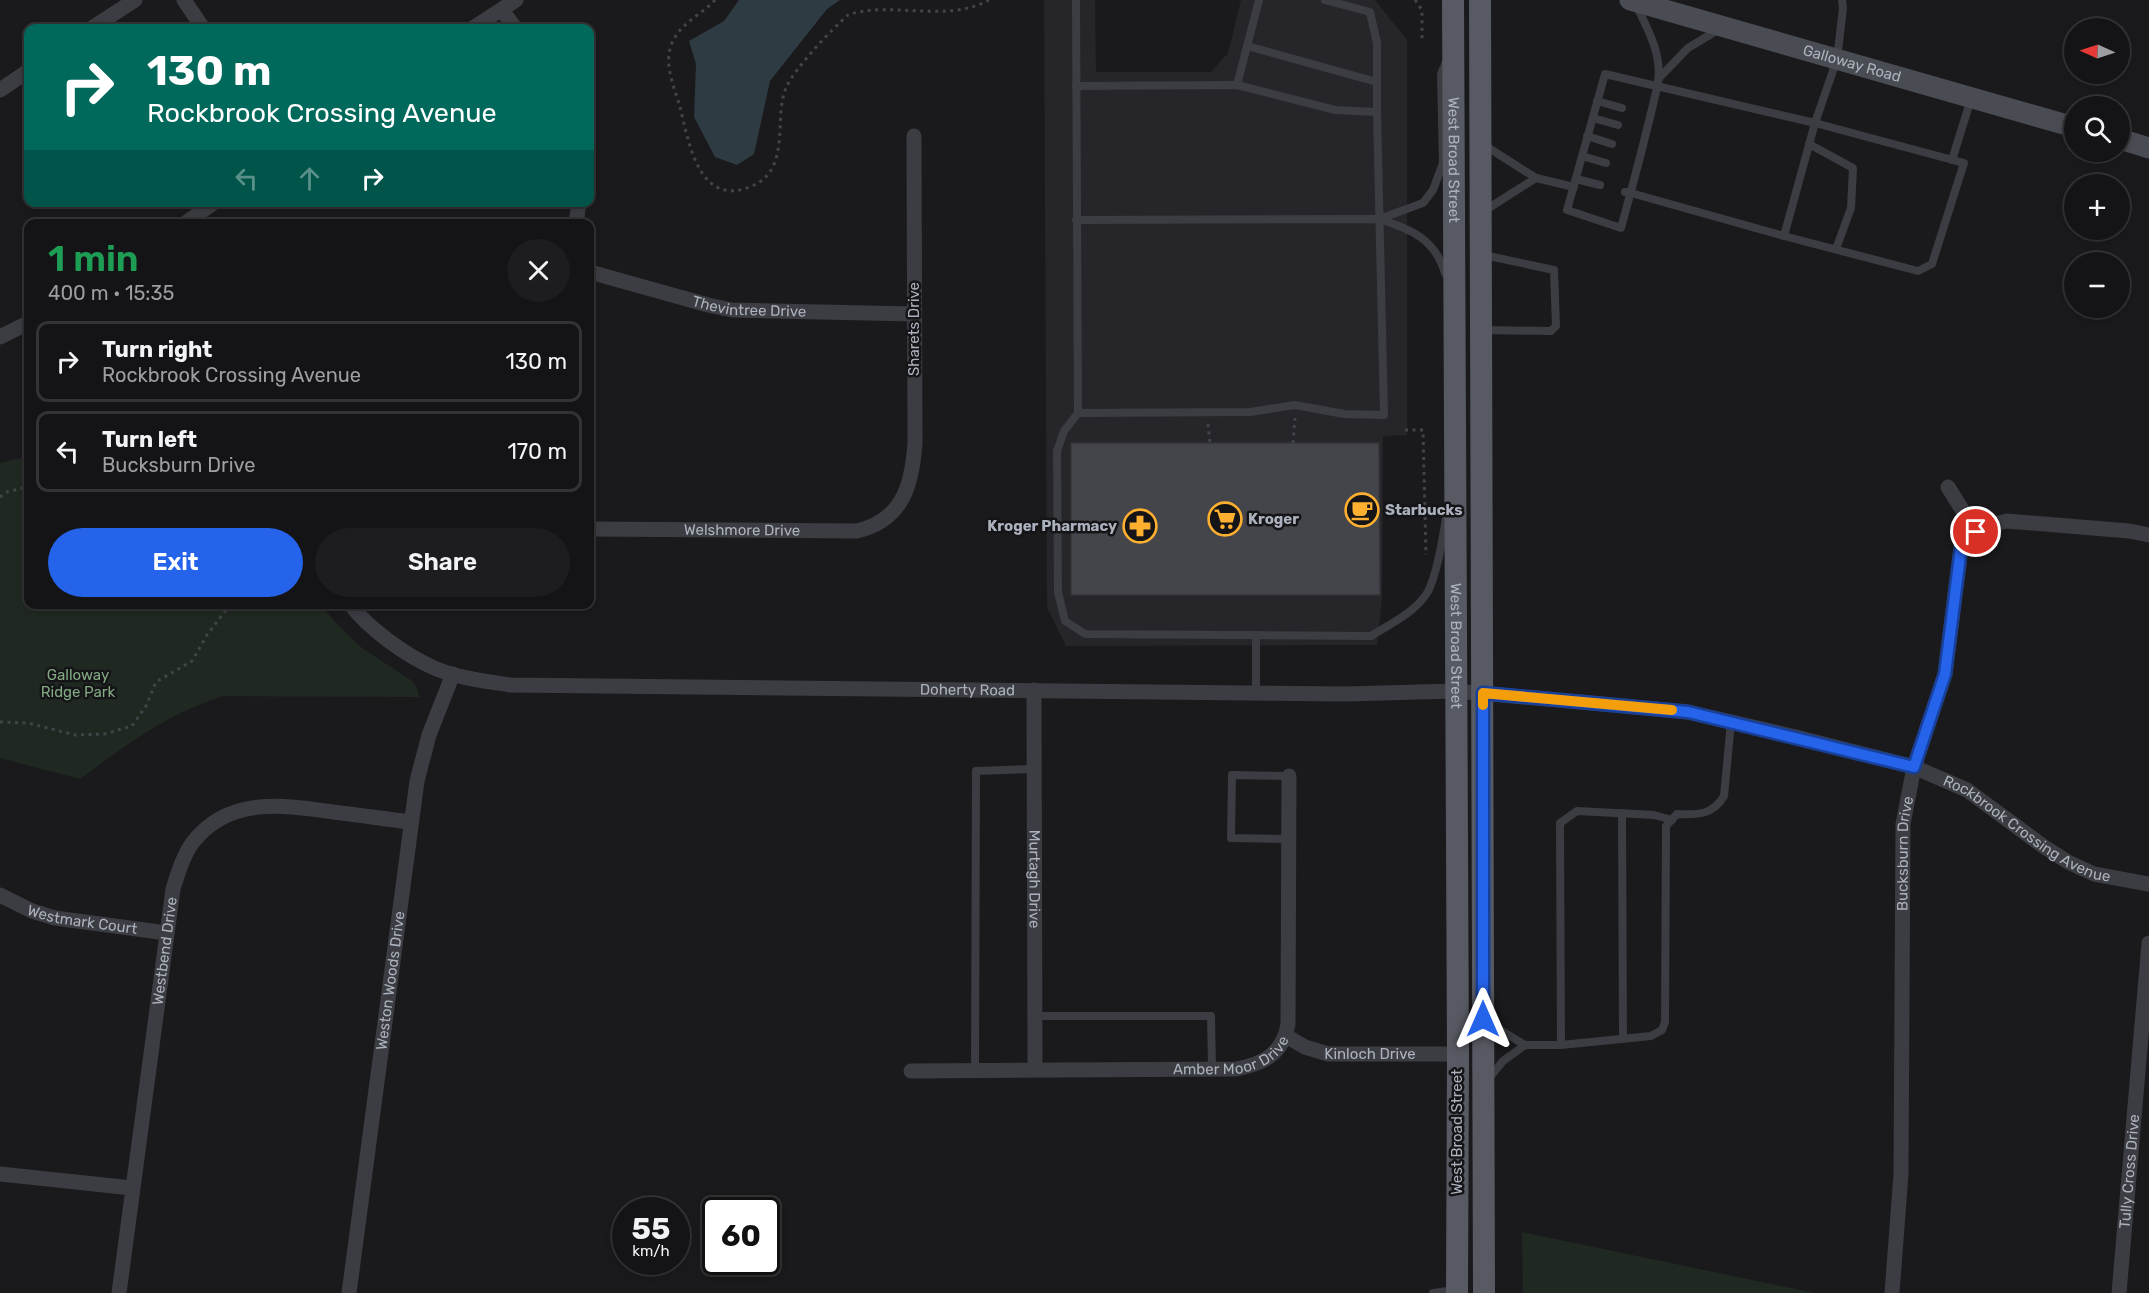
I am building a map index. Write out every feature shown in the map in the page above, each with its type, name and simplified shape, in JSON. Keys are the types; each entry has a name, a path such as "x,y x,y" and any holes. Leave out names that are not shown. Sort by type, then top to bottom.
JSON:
{"main road":[{"name":"West Broad Street","path":"1453,0 1457,1292"},
{"name":"West Broad Street","path":"1480,0 1484,1293"}],"street":[{"path":"98,24 135,0"},
{"path":"184,0 200,24"},
{"path":"479,24 516,0"},
{"name":"Galloway Road","path":"1632,1 2064,124"},
{"path":"502,10 512,24"},
{"path":"0,90 24,74"},
{"name":"Sharets Drive","path":"890,515 905,496 914,464 914,136"},
{"path":"2130,142 2149,148"},
{"path":"191,219 208,207"},
{"name":"Thevintree Drive","path":"594,273 732,310 914,314"},
{"path":"0,337 24,324"},
{"path":"1948,487 1976,532 1990,525 2007,521 2129,531 2149,536"},
{"name":"Welshmore Drive","path":"594,529 857,531 867,529 890,515"},
{"name":"Bucksburn Drive","path":"1892,1293 1901,1174 1903,824 1914,767 1945,674 1961,548 1976,532"},
{"name":"Doherty Road","path":"355,609 369,625 388,640 432,667 453,674 510,685 1346,694 1455,691 1483,693"},
{"name":"Weston Woods Drive","path":"349,1293 417,781 429,735 453,674"},
{"name":"Murtagh Drive","path":"1034,690 1035,1069"},
{"name":"Rockbrook Crossing Avenue","path":"1483,693 1688,712 1914,767 1967,790 2068,862 2094,874 2149,884"},
{"name":"Amber Moor Drive","path":"911,1071 1236,1069 1257,1065 1277,1051 1286,1036 1288,1024 1289,776"},
{"name":"Westbend Drive","path":"119,1293 173,889 193,842 210,826 233,812 258,806 283,805 411,822"},
{"name":"Westmark Court","path":"0,895 32,911 55,918 167,933"},
{"name":"Tully Cross Drive","path":"2119,1293 2149,943"},
{"name":"Kinloch Drive","path":"1286,1036 1305,1047 1328,1054 1458,1054"},
{"path":"0,1174 132,1188"}],"lane":[{"path":"1076,0 1078,413 1064,431 1057,451 1058,592 1065,621 1085,634 1371,636 1409,612 1427,595 1440,553 1454,463"},
{"path":"1237,86 1259,0"},
{"path":"1078,413 1207,414 1250,412 1295,405 1344,414 1384,415 1377,43 1370,12 1325,0"},
{"path":"1784,236 1815,123 1837,59 1842,0"},
{"path":"1628,192 1917,271 1932,264 1964,163 1815,123 1657,88 1605,74 1567,210 1621,228 1628,192 1638,151 1657,88 1659,78 1654,40 1632,1"},
{"path":"1659,78 1688,48 1723,27"},
{"path":"1379,219 1423,203 1434,190 1443,163 1441,74 1453,44"},
{"path":"1247,46 1377,82"},
{"path":"1076,86 1237,86 1335,110 1377,112"},
{"path":"1952,160 1972,98"},
{"path":"1597,101 1622,108"},
{"path":"1593,118 1618,125"},
{"path":"1587,136 1612,144"},
{"path":"1480,143 1536,178 1600,185"},
{"path":"1809,144 1854,168 1851,208 1836,249"},
{"path":"1582,156 1606,163"},
{"path":"1480,214 1536,178"},
{"path":"1077,220 1379,219 1404,226 1420,235 1442,260 1453,301"},
{"path":"1480,255 1551,269 1555,274 1556,284 1554,329 1551,331 1480,330"},
{"path":"1256,635 1256,692"},
{"path":"1483,1019 1525,1045 1561,1045 1651,1036 1662,1030 1665,1022 1666,826 1677,814 1700,815 1718,807 1724,796 1731,722"},
{"path":"975,1069 976,771 1034,769"},
{"path":"1288,839 1231,838 1232,775 1289,776"},
{"path":"1561,1045 1560,823 1577,811 1654,815 1672,820"},
{"path":"1622,813 1623,1039"},
{"path":"1035,1016 1211,1016 1212,1069"},
{"path":"1483,1086 1503,1061 1525,1045"},
{"path":"1433,1293 1457,1292"}],"path":[{"path":"716,0 686,23 676,36 669,50 670,69 696,165 708,181 718,188 730,190 745,189 756,185 769,173 778,155 782,100 794,73 847,16 866,5"},
{"path":"937,5 960,8 979,5 988,0"},
{"path":"1415,0 1422,10 1422,41"},
{"path":"1293,443 1295,405"},
{"path":"1207,414 1210,443"},
{"path":"1405,430 1423,430 1426,560"},
{"path":"0,497 7,492 24,488"},
{"path":"0,722 28,723 75,735 104,734 132,726 146,706 156,682 192,661 207,634 226,610 234,609"}],"shaded area":[{"path":"739,0 840,0 827,9 770,81 754,154 737,165 715,157 694,117 696,64 689,41 724,21"},
{"path":"1044,0 1095,0 1096,72 1211,72 1228,53 1241,0 1375,0 1407,40 1407,435 1383,436 1382,598 1377,645 1066,646 1047,607"}],"green space":[{"name":"Galloway Ridge Park","path":"24,457 24,609 324,609 362,648 412,681 419,697 223,696 165,721 80,779 0,758 0,463"},
{"path":"1522,1232 1815,1293 1523,1293"}],"building":[{"name":"Kroger","path":"1071,443 1379,443 1380,595 1071,595"}],"slow traffic":[{"path":"1483,705 1483,693 1672,710"}],"place":[{"name":"Starbucks","path":"1362,510"},
{"name":"Kroger","path":"1225,519"},
{"name":"Kroger Pharmacy","path":"1140,526"}],"route":[{"path":"1483,1019 1483,693 1688,712 1914,767 1945,674 1961,548 1976,532"}]}
